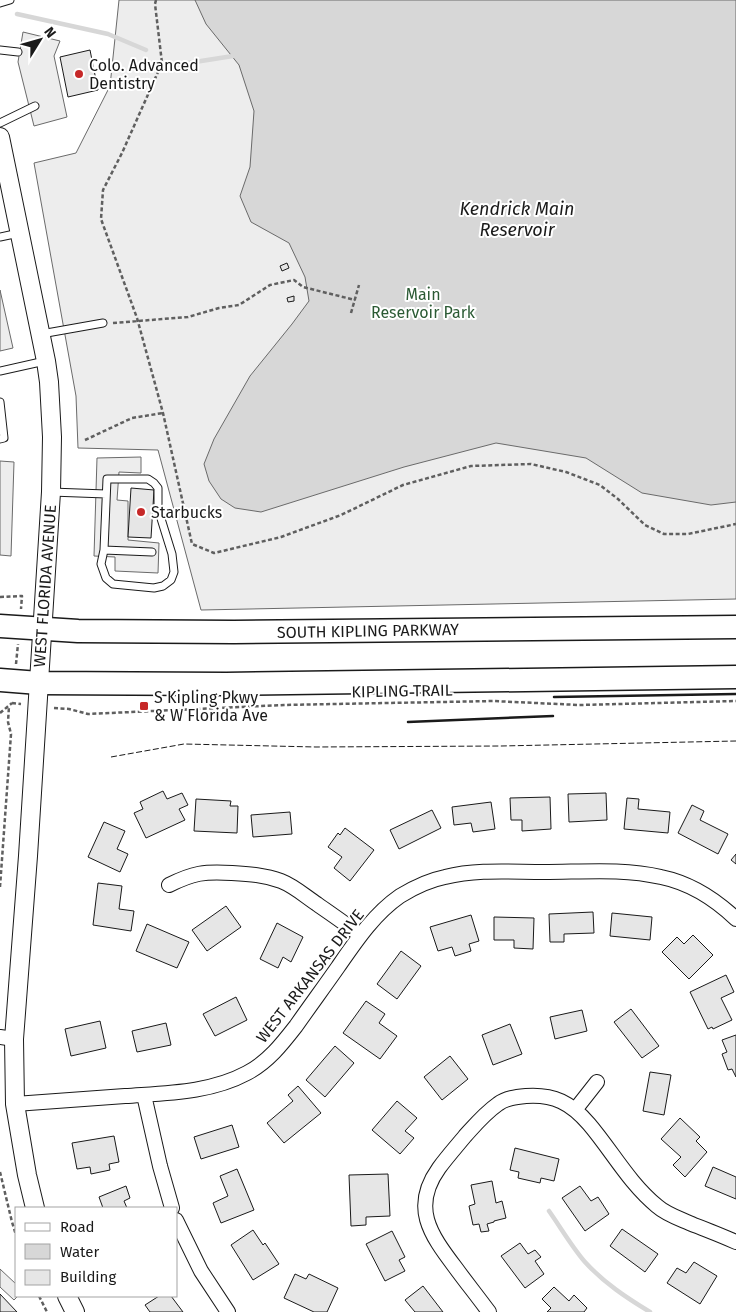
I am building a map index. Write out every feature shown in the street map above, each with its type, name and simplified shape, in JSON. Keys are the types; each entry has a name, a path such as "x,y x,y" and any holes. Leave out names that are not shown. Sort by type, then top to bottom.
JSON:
{"main road":[{"name":"SOUTH KIPLING PARKWAY","path":"10,626 78,631 268,632 736,627"},
{"path":"9,688 39,683 226,684 736,677"}],"street":[{"name":"WEST FLORIDA AVENUE","path":"0,137 46,361 50,392 52,437 51,492 28,865 7,1038 15,1104 27,1175 35,1207"},
{"path":"170,885 186,877 206,872 255,874 282,882 299,891 360,934"},
{"name":"WEST ARKANSAS DRIVE","path":"15,1104 192,1090 228,1082 248,1073 277,1050 360,934 383,910 402,895 443,877 475,872 640,873 682,883 719,904 736,919"},
{"path":"575,1110 597,1082"},
{"path":"144,1095 160,1166 172,1207"},
{"path":"490,1312 431,1232 425,1210 426,1191 434,1174 444,1160 481,1118 499,1103 510,1098 537,1095 551,1097 565,1103 575,1110 588,1124 626,1174 657,1206 676,1217 736,1242"},
{"path":"178,1224 201,1271 228,1312"},
{"path":"68,1297 75,1312"}],"lane":[{"path":"0,3 10,0"},
{"path":"0,50 18,52"},
{"path":"0,123 34,106"},
{"path":"0,237 20,233"},
{"path":"41,334 104,323"},
{"path":"0,371 46,361"},
{"path":"0,402 4,438 0,439"},
{"path":"106,479 148,479 158,488 158,509 172,554 174,572 171,580 163,586 154,588 113,584 106,578 101,564 104,550 106,494 106,479"},
{"path":"51,492 106,494"},
{"path":"104,550 152,552"}],"path":[{"path":"156,0 162,63 122,154 103,190 101,219 138,321 163,412 192,544 214,553 281,537 341,515 403,485 471,466 531,464 566,472 600,485 645,525 664,534 688,534 736,524"},
{"path":"104,323 188,317 219,308 239,305 270,285 294,280 303,287 355,300"},
{"path":"352,313 359,285"},
{"path":"85,440 132,418 163,412"},
{"path":"0,597 22,596 10,626 8,722 11,734 0,887"},
{"name":"KIPLING TRAIL","path":"69,709 88,714 294,704 494,701 579,705 736,701"},
{"path":"0,713 9,706"},
{"path":"0,1172 15,1230"},
{"path":"40,1297 47,1312"}],"shaded area":[{"name":"Kendrick Main Reservoir","path":"119,0 736,0 736,599 201,610 158,450 78,448 76,396 34,163 76,153 110,86"},
{"path":"23,32 60,41 54,56 67,117 34,126 18,62"},
{"path":"0,290 13,348 0,351"},
{"path":"141,457 141,473 119,472 117,500 128,501 128,540 159,543 158,573 115,571 115,557 94,556 97,458"},
{"path":"0,461 14,462 11,556 0,555"},
{"path":"0,1269 15,1283 15,1297 17,1297 14,1300 0,1287"}],"water":[{"name":"Kendrick Main Reservoir","path":"195,0 736,0 736,502 711,505 642,493 586,458 496,443 404,467 261,512 235,508 221,499 209,481 204,464 214,439 250,376 309,301 305,277 289,243 251,222 240,196 250,167 254,111 239,65 206,24"}],"building":[{"name":"Colo. Advanced Dentistry","path":"90,50 98,90 68,97 60,57"},
{"path":"287,263 289,268 282,271 280,266"},
{"path":"294,296 294,301 288,302 287,298"},
{"path":"131,488 154,490 151,538 128,537"},
{"path":"163,791 167,799 182,793 188,805 179,809 185,820 146,838 134,813 143,809 140,802"},
{"path":"606,793 607,820 569,822 568,794"},
{"path":"550,797 551,829 522,831 522,820 511,820 510,798"},
{"path":"627,798 639,799 638,809 670,812 668,833 624,829"},
{"path":"196,799 231,801 230,806 238,806 237,833 194,831"},
{"path":"491,802 495,829 473,832 471,823 454,825 452,807"},
{"path":"692,805 704,811 700,820 728,834 718,854 678,833"},
{"path":"432,810 441,828 399,849 390,830"},
{"path":"290,812 292,834 253,837 251,815"},
{"path":"104,822 125,831 117,849 128,854 120,872 88,857"},
{"path":"345,828 374,850 350,881 334,868 342,857 328,847 338,833 340,835"},
{"path":"736,854 736,864 731,860"},
{"path":"98,883 122,886 119,909 134,911 131,931 93,925"},
{"path":"226,906 241,927 207,951 192,930"},
{"path":"593,912 594,933 564,934 564,942 550,942 549,914"},
{"path":"612,913 652,917 650,940 610,936"},
{"path":"471,915 479,941 469,944 471,951 455,956 452,947 438,951 430,927"},
{"path":"494,917 534,918 533,949 514,948 514,940 494,940"},
{"path":"277,923 303,937 291,962 283,957 278,968 260,959"},
{"path":"147,924 189,942 177,968 136,951"},
{"path":"693,935 713,955 689,979 662,952 677,937 684,944"},
{"path":"401,951 421,966 397,999 377,984"},
{"path":"726,975 734,992 721,998 732,1020 713,1029 712,1027 708,1029 690,992"},
{"path":"236,997 247,1020 215,1036 203,1014"},
{"path":"366,1001 385,1014 379,1023 397,1036 380,1059 343,1033"},
{"path":"631,1009 659,1046 642,1058 614,1022"},
{"path":"582,1010 587,1031 555,1039 550,1017"},
{"path":"100,1021 106,1048 71,1056 65,1029"},
{"path":"166,1023 171,1045 137,1052 132,1031"},
{"path":"510,1024 522,1054 493,1065 482,1035"},
{"path":"736,1035 736,1077 732,1069 728,1070 722,1054 727,1052 722,1040"},
{"path":"335,1046 354,1063 325,1097 306,1080"},
{"path":"450,1056 468,1079 442,1100 424,1077"},
{"path":"650,1072 671,1075 664,1115 643,1111"},
{"path":"298,1086 321,1113 284,1143 267,1123 293,1101 288,1095"},
{"path":"397,1101 417,1118 405,1131 414,1138 400,1154 372,1130"},
{"path":"680,1118 700,1137 696,1141 707,1152 685,1177 673,1165 681,1157 661,1139"},
{"path":"232,1125 239,1147 201,1159 194,1137"},
{"path":"114,1136 119,1162 109,1164 110,1170 91,1174 90,1167 77,1169 72,1143"},
{"path":"515,1148 559,1159 554,1181 541,1178 540,1183 518,1178 519,1172 510,1170"},
{"path":"713,1167 736,1177 736,1199 705,1186"},
{"path":"237,1169 254,1210 221,1223 213,1203 228,1196 220,1176"},
{"path":"388,1174 390,1216 366,1217 366,1225 351,1226 349,1175"},
{"path":"492,1181 496,1203 502,1201 506,1218 487,1224 489,1231 481,1232 479,1224 473,1225 469,1206 475,1204 471,1185"},
{"path":"126,1186 130,1198 124,1201 127,1207 103,1207 99,1197"},
{"path":"580,1186 591,1201 598,1197 609,1214 585,1231 562,1198"},
{"path":"622,1229 658,1254 645,1272 610,1246"},
{"path":"253,1230 263,1245 265,1243 279,1264 253,1280 231,1245"},
{"path":"392,1231 405,1257 399,1260 405,1271 385,1281 366,1244"},
{"path":"520,1243 528,1254 535,1250 541,1257 535,1261 544,1274 525,1288 501,1256"},
{"path":"694,1262 717,1276 700,1304 667,1283 677,1268 686,1273"},
{"path":"295,1274 306,1279 309,1274 338,1288 327,1312 314,1312 284,1298"},
{"path":"423,1286 443,1312 415,1312 405,1300"},
{"path":"554,1287 569,1301 574,1295 587,1308 584,1312 547,1312 551,1308 542,1299"},
{"path":"0,1294 17,1312 0,1312"},
{"path":"157,1297 172,1297 183,1312 150,1312 145,1305"}],"waterway":[{"path":"17,14 108,34 146,50"},
{"path":"182,64 233,56"},
{"path":"549,1211 592,1270 616,1290 650,1312"}],"fence":[{"path":"111,757 184,744 316,747 501,746 736,741"}],"wall":[{"path":"554,697 736,694"},
{"path":"408,722 553,716"}],"place":[{"name":"Colo. Advanced Dentistry","path":"79,74"},
{"name":"Starbucks","path":"141,512"},
{"name":"S Kipling Pkwy & W Florida Ave","path":"144,706"}],"park label":[{"name":"Main Reservoir Park","path":"423,303"}]}
